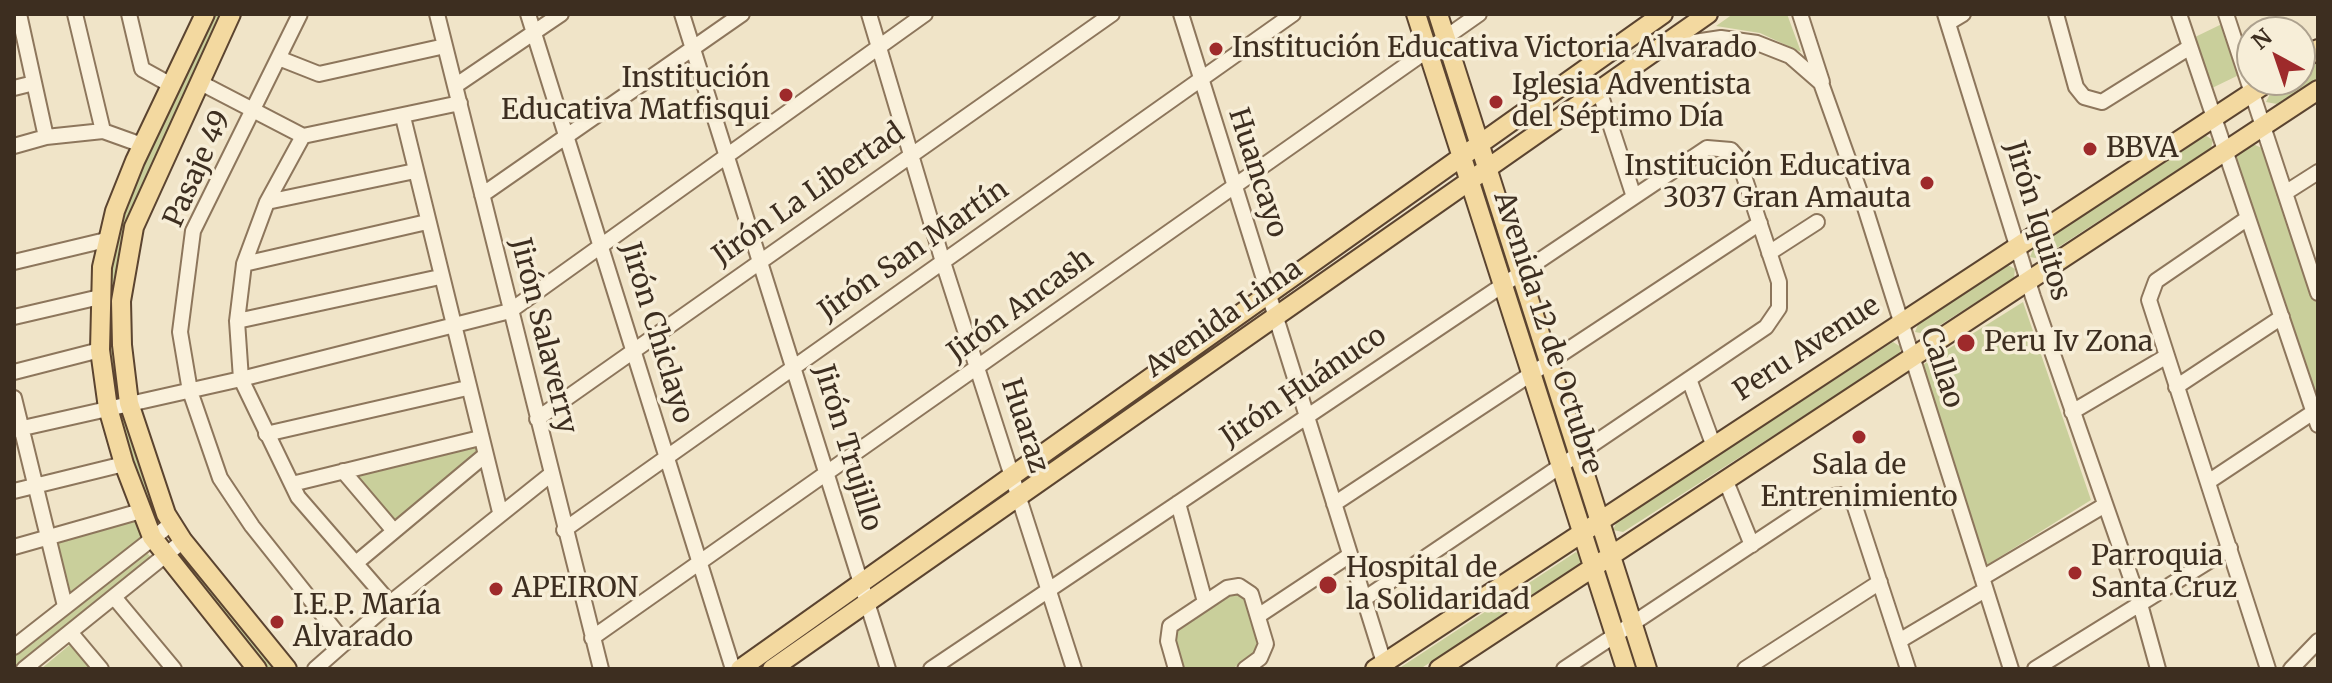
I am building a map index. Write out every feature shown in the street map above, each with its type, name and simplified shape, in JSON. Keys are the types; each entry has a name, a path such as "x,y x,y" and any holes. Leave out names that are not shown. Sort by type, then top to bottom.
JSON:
{"main road":[{"path":"205,14 123,187 106,240 100,297 100,350 108,408 124,464 152,537 257,669"},
{"path":"231,14 134,227 126,258 121,323 129,403 171,524 287,669"},
{"name":"Avenida 12 de Octubre","path":"1416,14 1459,158 1504,284 1626,669"},
{"name":"Avenida 12 de Octubre","path":"1438,14 1647,669"},
{"name":"Avenida Lima","path":"740,669 1663,14"},
{"name":"Avenida Lima","path":"772,669 1708,14"},
{"path":"1439,669 2318,90"},
{"name":"Peru Avenue","path":"1382,667 1713,444 2246,96"}],"street":[{"path":"19,14 46,137"},
{"path":"75,14 103,131"},
{"name":"Pasaje 49","path":"300,14 281,59 193,231 180,332 190,391 220,478 252,526 345,643"},
{"name":"Jirón Salaverry","path":"437,14 601,669"},
{"name":"Jirón Chiclayo","path":"528,14 636,351 733,669"},
{"path":"455,86 561,14"},
{"name":"Jirón Trujillo","path":"682,14 762,259 888,669"},
{"path":"482,195 742,14"},
{"name":"Huaraz","path":"869,14 943,262 1074,669"},
{"path":"18,430 241,379 510,311 925,14"},
{"name":"Jirón La Libertad","path":"537,419 1112,14"},
{"name":"Huancayo","path":"1181,14 1364,599 1382,667"},
{"name":"Jirón San Martín","path":"564,530 1293,14"},
{"name":"Jirón Ancash","path":"592,638 979,369 1479,14"},
{"path":"1800,14 1832,111"},
{"path":"1947,19 1963,14"},
{"path":"2179,14 2317,415 2208,482"},
{"path":"2060,16 2076,87 2084,97 2102,102 2190,47"},
{"path":"133,18 142,69 171,85"},
{"name":"Jirón Iquitos","path":"1947,19 2028,280 2140,604 2158,669"},
{"name":"Callao","path":"1659,48 1700,39 1741,39 1790,56 1821,83 2011,669"},
{"path":"281,59 319,74 445,46"},
{"path":"199,82 303,136 460,103"},
{"path":"14,88 34,83"},
{"path":"1599,90 1634,197"},
{"path":"2253,96 2318,293"},
{"path":"403,117 451,326 500,512"},
{"path":"14,146 46,137 103,131 142,145"},
{"path":"303,136 267,202 244,264 237,321 241,379 298,497 390,603"},
{"name":"Jirón Huánuco","path":"931,669 1707,148 1724,147 1738,158 1760,223"},
{"path":"267,202 415,171"},
{"path":"2285,193 2318,172"},
{"path":"2248,218 2156,281 2149,300 2268,669"},
{"path":"244,264 427,222"},
{"path":"1769,253 1817,222"},
{"path":"1334,504 1760,223 1780,299 1766,327 1364,599"},
{"path":"14,262 106,240"},
{"path":"237,321 440,277"},
{"path":"14,317 100,297"},
{"path":"2176,387 2282,317"},
{"path":"14,372 100,350"},
{"path":"2072,412 2167,356"},
{"path":"1689,379 1713,444"},
{"path":"266,434 467,388"},
{"path":"14,398 18,430 36,486 65,606"},
{"path":"292,484 480,438"},
{"path":"356,563 484,456"},
{"path":"14,491 124,464"},
{"path":"343,471 394,531"},
{"path":"315,669 500,512 550,475"},
{"path":"1725,479 1752,545"},
{"path":"1564,669 1822,498 1839,495 1854,504 1908,669"},
{"path":"1178,503 1205,602"},
{"path":"1899,641 2105,505"},
{"path":"14,547 141,511"},
{"path":"15,644 171,524"},
{"path":"24,669 183,541"},
{"path":"2035,669 2230,548"},
{"path":"1258,616 1350,555"},
{"path":"1745,669 1880,582"},
{"path":"1176,669 1168,631 1178,619 1227,588 1244,588 1251,594 1265,647 1260,658 1245,669"},
{"path":"114,597 174,669"},
{"path":"70,632 101,669"},
{"path":"2291,669 2318,641"}],"green space":[{"path":"212,14 225,14 127,225 121,395 111,398 105,270 128,192"},
{"path":"1733,14 1787,14 1801,52 1760,33 1716,26"},
{"path":"2224,23 2236,59 2236,76 2210,89 2191,39"},
{"path":"2269,96 2290,96 2277,104 2266,102"},
{"path":"2205,135 2213,140 2211,148 2040,259 2030,257 2034,247"},
{"path":"2253,144 2264,149 2318,308 2318,395 2314,392 2235,163 2238,151"},
{"path":"2008,265 2015,269 2014,278 1926,334 1915,332 1919,322"},
{"path":"2023,302 2091,500 1987,565 1921,366"},
{"path":"1893,342 1901,347 1899,355 1623,532 1613,530 1617,521"},
{"path":"126,417 160,512 148,518 115,420"},
{"path":"476,443 480,453 393,525 351,472"},
{"path":"135,514 145,536 70,594 64,587 52,539"},
{"path":"143,549 151,557 14,669 14,656"},
{"path":"1576,552 1583,557 1582,566 1420,669 1398,669"},
{"path":"186,553 283,669 266,669 177,560"},
{"path":"1236,592 1243,593 1259,643 1258,651 1232,669 1182,669 1174,638 1176,629"},
{"path":"73,642 96,669 41,669"}],"place":[{"name":"Institución Educativa Victoria Alvarado","path":"1216,49"},
{"name":"Institución Educativa Matfisqui","path":"786,95"},
{"name":"Iglesia Adventista del Séptimo Día","path":"1496,102"},
{"name":"BBVA","path":"2090,149"},
{"name":"Institución Educativa 3037 Gran Amauta","path":"1927,183"},
{"name":"Peru Iv Zona","path":"1966,343"},
{"name":"Sala de Entrenimiento","path":"1859,437"},
{"name":"Parroquia Santa Cruz","path":"2075,573"},
{"name":"Hospital de la Solidaridad","path":"1328,585"},
{"name":"APEIRON","path":"496,589"},
{"name":"I.E.P. María Alvarado","path":"277,622"}]}
